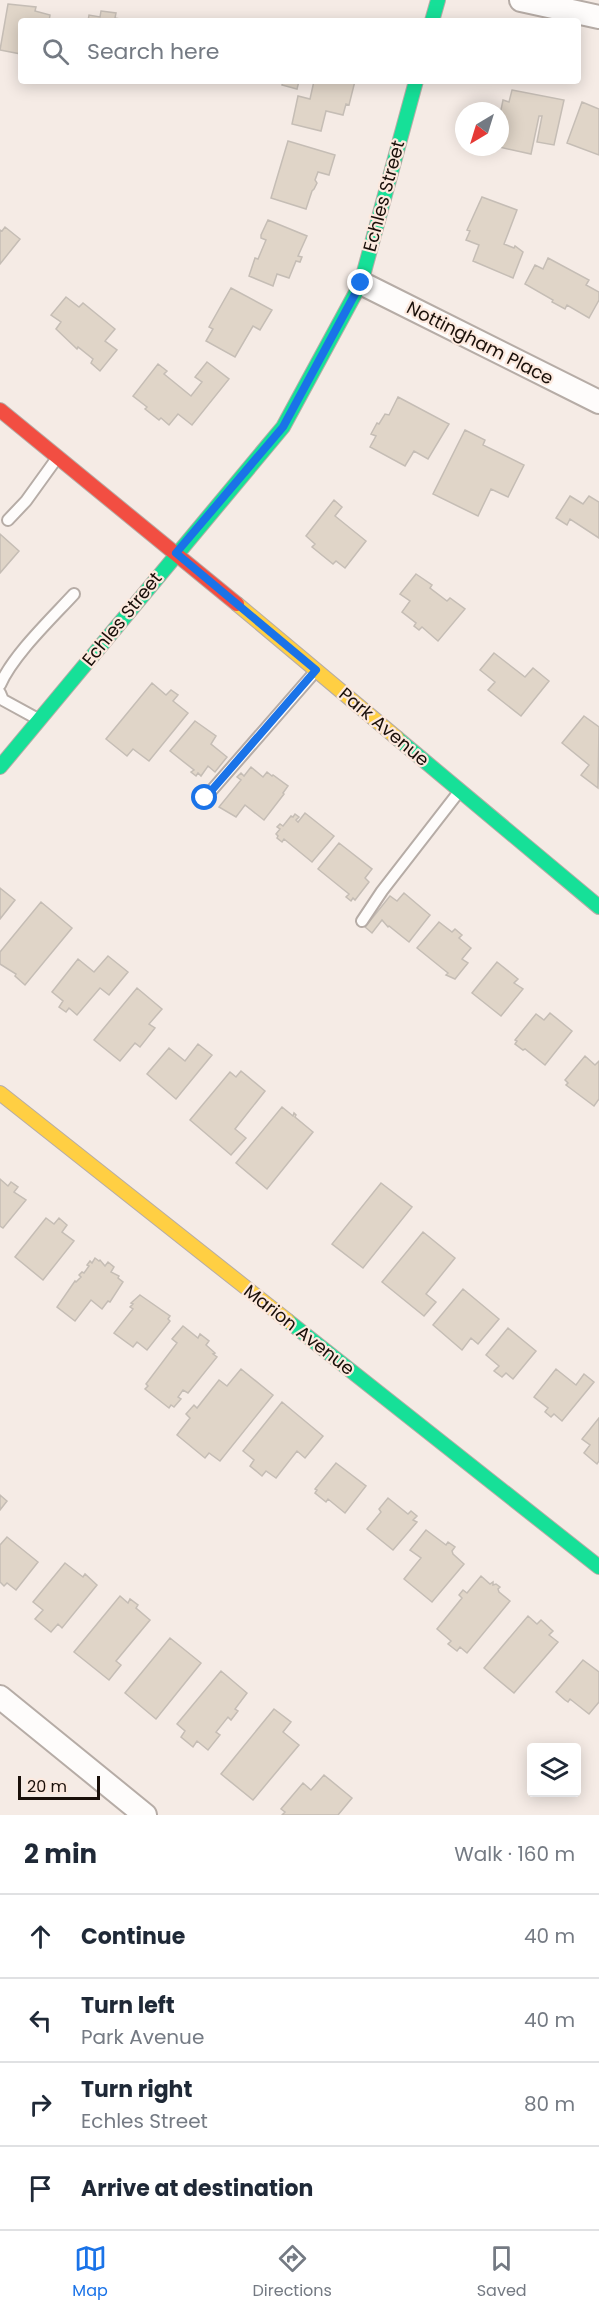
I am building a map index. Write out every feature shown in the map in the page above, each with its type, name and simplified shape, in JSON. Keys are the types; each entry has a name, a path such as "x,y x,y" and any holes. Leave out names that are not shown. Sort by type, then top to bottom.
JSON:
{"street":[{"path":"433,18 438,0"},
{"path":"521,0 599,17"},
{"name":"Echles Street","path":"0,767 283,427 361,283 415,84"},
{"name":"Nottingham Place","path":"361,283 599,402"},
{"name":"Park Avenue","path":"0,410 176,553 599,907"},
{"name":"Marion Avenue","path":"0,1093 599,1567"},
{"path":"0,1696 145,1815"}],"lane":[{"path":"8,520 26,501 58,458"},
{"path":"0,685 4,676 31,641 74,594"},
{"path":"205,798 316,670"},
{"path":"0,693 3,700 39,720"},
{"path":"362,921 382,891 460,790"}],"building":[{"path":"8,4 36,7 35,11 50,15 50,18 18,18 18,53 0,50"},
{"path":"101,11 116,13 115,18 88,18 89,15 100,17"},
{"path":"282,84 298,84 297,89"},
{"path":"313,84 354,84 349,105 346,104 343,115 326,111 321,131 292,124 298,96 310,99"},
{"path":"512,90 564,100 554,145 537,142 542,116 539,116 531,154 509,149 509,102"},
{"path":"582,102 599,109 599,155 567,143"},
{"path":"288,141 335,155 329,175 318,172 315,180 317,183 306,209 271,198"},
{"path":"482,197 517,210 504,244 514,248 515,246 523,252 513,278 473,261 479,245 466,240 470,231 467,230"},
{"path":"268,220 307,236 298,256 302,257 300,262 296,261 289,278 277,274 273,286 249,276 255,258 258,259 266,240 261,238 261,235"},
{"path":"5,227 20,239 0,264 0,230 2,231"},
{"path":"548,258 589,280 586,285 599,292 599,300 589,318 567,305 565,309 525,284 535,265 543,269"},
{"path":"231,288 272,310 260,330 253,326 235,357 206,341 213,329 209,327"},
{"path":"66,297 79,307 83,303 115,329 105,341 117,350 100,371 91,363 93,359 78,347 77,349 56,329 61,322 51,315"},
{"path":"207,362 229,379 192,425 178,414 169,425 145,409 147,407 133,396 158,364 167,371 164,374 191,396 202,382 195,377"},
{"path":"398,397 449,424 428,459 414,451 405,466 370,447 376,436 371,434 377,423 379,424 385,414 389,415"},
{"path":"465,430 485,440 483,445 524,465 508,497 491,489 478,516 433,494"},
{"path":"570,496 583,504 589,496 599,502 599,538 570,519 567,525 556,518"},
{"path":"334,500 342,507 335,516 366,541 345,568 336,561 333,564 312,547 315,544 306,536"},
{"path":"0,534 19,551 0,573"},
{"path":"416,574 432,585 430,588 447,601 450,598 465,609 438,641 422,627 419,630 414,626 416,623 402,612 410,601 400,594"},
{"path":"494,653 525,677 533,668 549,681 521,716 488,690 495,682 480,670"},
{"path":"152,683 166,695 171,690 178,695 173,701 188,713 149,761 133,749 127,756 106,739"},
{"path":"584,716 599,727 598,788 581,775 589,765 562,743"},
{"path":"195,721 216,736 211,744 227,757 215,772 208,766 201,776 198,773 196,776 191,772 194,770 170,751"},
{"path":"251,767 263,777 267,772 288,786 264,820 245,805 236,817 219,807 241,780 237,777 241,773 244,776"},
{"path":"305,813 334,836 312,862 284,839 282,842 276,834 280,829 277,827 280,824 283,826 291,816 295,814 299,817 296,820 298,822"},
{"path":"339,843 372,869 365,878 369,882 355,900 353,898 351,901 346,897 349,894 318,869"},
{"path":"0,888 15,900 0,919"},
{"path":"404,893 430,915 409,942 382,920 372,933 365,927 390,896 397,901"},
{"path":"41,902 72,928 25,985 15,976 16,974 0,964 0,952"},
{"path":"439,922 452,932 455,929 462,935 459,938 471,948 462,959 468,963 455,979 446,975 448,973 417,948"},
{"path":"108,956 128,972 109,995 100,988 77,1015 69,1008 66,1012 59,1007 63,1001 52,992 78,959 94,972"},
{"path":"497,962 518,979 514,983 523,989 501,1016 472,993"},
{"path":"137,988 162,1009 149,1024 155,1028 140,1047 135,1043 120,1061 94,1040"},
{"path":"550,1013 572,1031 545,1065 515,1044 517,1041 515,1040 536,1014 544,1020"},
{"path":"198,1044 212,1055 176,1099 147,1074 169,1048 185,1061"},
{"path":"585,1056 595,1065 599,1061 599,1099 594,1106 566,1085 568,1083 565,1080"},
{"path":"241,1071 265,1091 235,1129 246,1138 231,1155 190,1120 230,1072 236,1077"},
{"path":"282,1107 293,1116 294,1113 295,1117 313,1132 267,1189 236,1163"},
{"path":"0,1179 8,1186 11,1182 18,1187 14,1192 26,1200 3,1228 0,1226"},
{"path":"381,1183 412,1207 363,1268 332,1244"},
{"path":"46,1218 54,1224 59,1218 67,1225 62,1232 74,1241 43,1280 15,1257"},
{"path":"423,1232 455,1258 426,1294 436,1302 424,1316 382,1282"},
{"path":"95,1258 105,1266 108,1262 114,1267 111,1272 119,1276 118,1278 123,1282 110,1302 108,1301 102,1309 91,1300 75,1321 57,1307 75,1281 81,1277 79,1275 84,1273 89,1266 87,1265"},
{"path":"463,1289 499,1319 478,1344 471,1338 462,1350 433,1325"},
{"path":"140,1295 170,1316 168,1319 170,1321 147,1350 137,1342 133,1347 114,1333 133,1309 130,1307 133,1304 131,1303"},
{"path":"183,1326 198,1338 200,1334 209,1341 206,1345 217,1357 188,1393 183,1390 178,1397 181,1399 174,1407 171,1405 169,1408 145,1389 148,1386 146,1384 177,1343 172,1339"},
{"path":"508,1328 536,1351 513,1379 506,1373 502,1377 494,1371 499,1366 486,1355"},
{"path":"241,1369 273,1395 220,1461 209,1453 205,1458 177,1435 190,1418 186,1414 194,1405 197,1408 219,1380 227,1386"},
{"path":"556,1369 576,1385 584,1374 594,1382 562,1421 554,1414 551,1417 545,1412 548,1408 534,1397"},
{"path":"282,1402 323,1436 305,1458 297,1451 276,1478 266,1471 262,1476 250,1466 254,1460 243,1451"},
{"path":"599,1418 599,1461 597,1464 584,1453 590,1445 582,1439"},
{"path":"336,1463 366,1486 345,1513 328,1499 326,1502 315,1493 317,1490 315,1489"},
{"path":"0,1495 7,1501 0,1510"},
{"path":"388,1498 408,1514 411,1511 417,1516 413,1520 417,1522 393,1550 367,1529 381,1512 379,1509"},
{"path":"426,1530 446,1545 448,1542 455,1547 453,1554 464,1564 432,1602 404,1579 421,1558 410,1550"},
{"path":"7,1537 38,1562 16,1590 7,1583 4,1586 0,1582 0,1545"},
{"path":"65,1563 83,1577 85,1574 97,1585 62,1628 58,1624 51,1632 35,1619 43,1610 33,1602"},
{"path":"481,1576 490,1584 493,1582 493,1585 500,1587 499,1592 510,1601 467,1653 460,1647 457,1651 448,1644 451,1641 437,1629 462,1598 459,1595 463,1590 467,1593"},
{"path":"120,1596 128,1603 130,1599 138,1605 136,1608 150,1620 116,1661 121,1665 109,1680 74,1652"},
{"path":"528,1616 537,1624 541,1620 553,1631 549,1635 558,1642 514,1693 484,1668"},
{"path":"170,1638 201,1663 156,1719 125,1693"},
{"path":"583,1660 599,1672 599,1702 589,1714 570,1699 568,1702 556,1692"},
{"path":"221,1671 247,1693 235,1709 238,1711 231,1720 228,1717 216,1732 220,1735 208,1750 197,1741 193,1747 181,1737 185,1731 177,1724"},
{"path":"274,1709 291,1722 283,1732 299,1745 253,1800 221,1774"},
{"path":"324,1775 352,1798 338,1815 282,1815 285,1812 281,1809 303,1783 311,1790"}],"traffic: fast":[{"path":"433,18 438,0"},
{"path":"0,767 283,427 361,283 415,84"},
{"path":"397,738 599,907"},
{"path":"288,1321 599,1567"}],"traffic: slow":[{"path":"237,604 397,738"},
{"path":"0,1093 288,1321"}],"traffic: jam":[{"path":"0,410 237,604"}],"route":[{"path":"205,798 316,670 176,553 283,427 361,283"}]}
